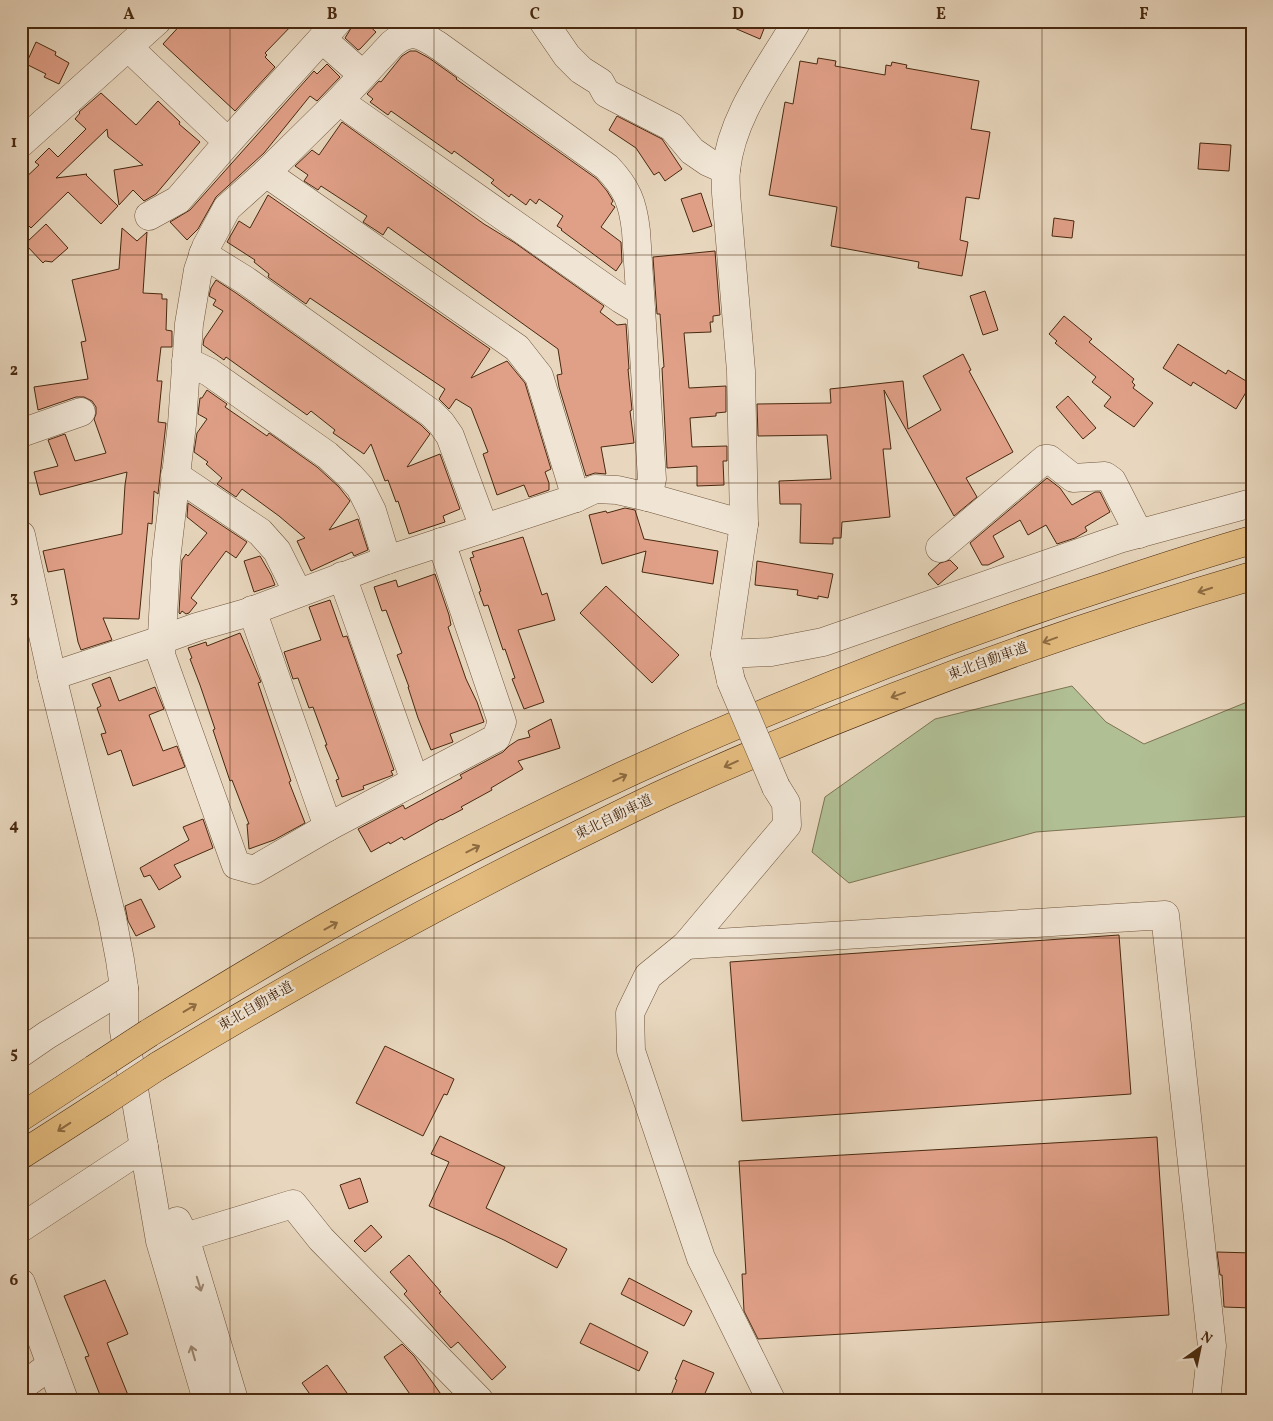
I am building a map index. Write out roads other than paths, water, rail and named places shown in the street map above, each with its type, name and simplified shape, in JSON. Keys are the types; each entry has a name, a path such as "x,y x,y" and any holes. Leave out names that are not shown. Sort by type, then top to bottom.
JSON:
{"highway":[{"path":"21,1117 148,1033 229,984 431,870 656,760 759,715 969,632 1173,564 1252,540"},
{"name":"東北自動車道","path":"21,1155 158,1066 336,961 456,896 666,792 868,706 1057,637 1252,576"}],"street":[{"path":"21,143 157,21"},
{"path":"771,1400 701,1258 631,1051 630,1014 648,976 686,945 787,825 786,803 776,787 731,682 725,654 744,524 742,371 726,193 726,170 733,141 746,107 797,21"},
{"path":"550,24 567,56 582,70 600,82 606,93 672,127 692,151 708,162 726,170"},
{"path":"149,216 178,200 330,30 363,75"},
{"path":"441,542 502,722 496,738 328,827 254,870 236,865 161,655 166,560 182,424 190,324 198,270 203,254 227,208 266,173 339,101 392,44 399,38 410,34 420,34 439,46 607,167 620,180 627,192 634,210 641,311 652,479 648,497"},
{"path":"129,48 228,142"},
{"path":"339,101 621,299 641,311"},
{"path":"266,173 517,348 539,376 576,498"},
{"path":"203,254 245,280 432,413 450,436 484,528"},
{"path":"186,361 209,372 319,450 350,476 360,487 372,511 387,560"},
{"path":"21,433 81,412"},
{"path":"940,548 1045,459 1049,459 1073,478 1105,476 1112,481 1139,534"},
{"path":"175,475 260,532 277,552 298,593"},
{"path":"52,676 252,610 387,560 576,498 595,489 618,490 648,497 744,524"},
{"path":"725,654 772,652 823,642 1139,534 1252,502"},
{"path":"21,535 52,676 112,918 124,988 124,1031 160,1241 207,1400"},
{"path":"342,576 415,781"},
{"path":"252,610 328,827"},
{"path":"686,945 1165,915 1212,1346 1206,1400"},
{"path":"21,1053 124,988"},
{"path":"21,1228 144,1147"},
{"path":"144,1147 184,1237 234,1400"},
{"path":"184,1237 293,1204 321,1239 479,1400"},
{"path":"21,1283 64,1400"},
{"path":"21,1387 51,1365"}]}
